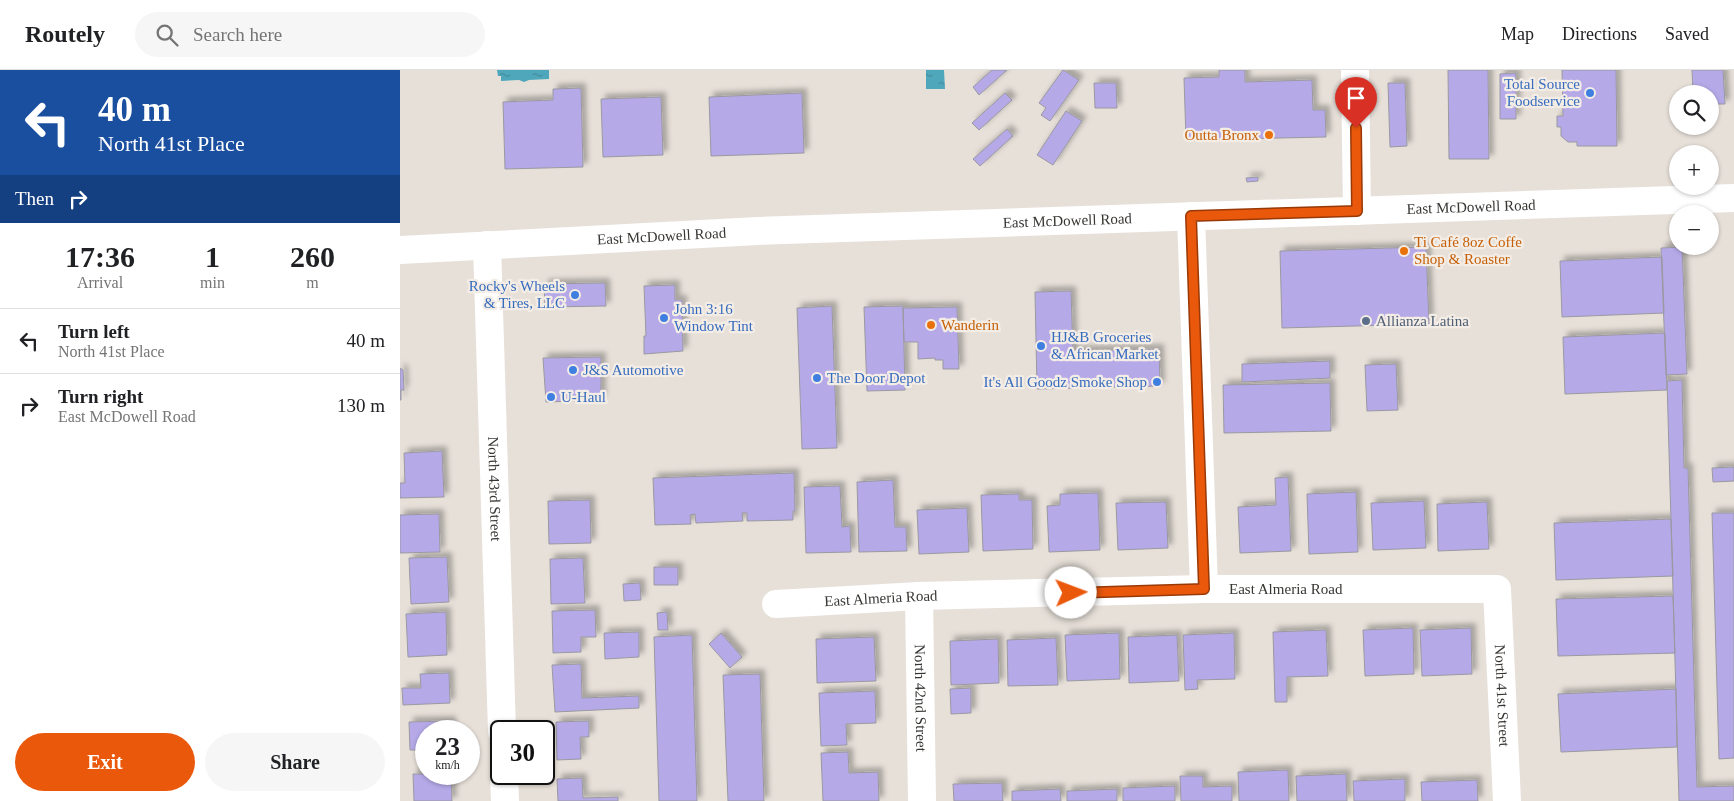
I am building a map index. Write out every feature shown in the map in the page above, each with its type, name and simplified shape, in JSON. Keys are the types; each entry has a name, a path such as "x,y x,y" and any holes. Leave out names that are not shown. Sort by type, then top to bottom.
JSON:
{"street":[{"path":"1355,70 1357,211"},
{"name":"East McDowell Road","path":"400,250 758,230 1734,198"},
{"path":"1191,216 1204,589"},
{"name":"North 43rd Street","path":"487,245 502,720"},
{"name":"East Almeria Road","path":"776,604 919,596 1204,589 1497,589"},
{"name":"North 41st Street","path":"1497,589 1506,801"},
{"name":"North 42nd Street","path":"919,596 922,801"},
{"path":"504,785 505,801"}],"water":[{"path":"497,70 549,70 549,79 524,82 519,80 501,81 501,76 498,76"},
{"path":"926,70 944,70 945,89 926,89"}],"building":[{"path":"992,70 1007,70 979,95 973,87"},
{"path":"1063,70 1079,80 1050,121 1041,115 1046,108 1039,103"},
{"path":"1219,70 1245,70 1245,82 1312,80 1313,110 1325,110 1326,137 1186,140 1184,78 1219,77"},
{"path":"1448,70 1488,70 1489,159 1449,159"},
{"name":"Total Source Foodservice","path":"1562,70 1616,70 1617,146 1577,146 1577,142 1568,142 1561,136 1561,127 1557,127 1557,116 1563,116"},
{"path":"1692,70 1723,70 1725,104 1719,104 1719,85 1693,85"},
{"path":"1516,73 1516,119 1500,119 1500,74"},
{"path":"1094,83 1116,83 1117,108 1095,108"},
{"path":"1388,83 1405,83 1407,146 1390,147"},
{"path":"581,88 583,167 505,169 503,102 553,100 553,89"},
{"path":"802,93 804,153 711,156 709,97"},
{"path":"1005,93 1012,100 979,130 972,123"},
{"path":"661,97 663,155 603,157 601,99"},
{"path":"1066,111 1082,121 1053,165 1037,155"},
{"path":"1007,129 1013,136 980,166 973,159"},
{"path":"1258,177 1258,181 1247,182 1246,178"},
{"path":"1426,247 1429,324 1282,328 1280,251"},
{"path":"1661,248 1669,248 1669,255 1682,255 1687,374 1666,375"},
{"path":"1662,257 1664,313 1562,317 1560,261"},
{"name":"Rocky's Wheels & Tires, LLC","path":"605,283 606,306 545,307 544,284"},
{"name":"John 3:16 Window Tint","path":"675,285 675,300 682,300 683,351 644,354 644,336 646,336 644,286"},
{"path":"1071,291 1073,351 1159,349 1160,386 1037,389 1035,292"},
{"name":"The Door Depot","path":"832,306 837,448 802,449 797,308"},
{"path":"903,306 905,390 867,391 864,307"},
{"name":"Wanderin","path":"957,307 959,369 943,369 943,360 935,360 935,358 918,359 918,342 904,342 903,308"},
{"path":"1665,333 1667,390 1565,394 1563,337"},
{"name":"J&S Automotive","path":"601,357 601,400 546,402 543,358"},
{"path":"1330,361 1330,378 1242,382 1242,364"},
{"path":"1396,364 1398,410 1367,411 1365,365"},
{"path":"400,368 403,370 404,390 401,390 401,400 400,400"},
{"path":"1682,380 1684,468 1688,468 1697,787 1734,786 1734,801 1679,801 1667,381"},
{"path":"1330,383 1331,431 1224,433 1223,385"},
{"path":"442,451 444,497 400,498 400,483 405,483 404,453"},
{"path":"1734,467 1734,481 1713,482 1712,468"},
{"path":"794,473 795,511 793,511 793,520 747,521 747,513 742,513 743,521 696,523 695,514 690,515 691,524 655,525 653,478"},
{"path":"1288,477 1291,551 1240,553 1238,507 1276,505 1275,478"},
{"path":"893,480 895,527 906,527 907,551 859,552 857,482"},
{"path":"840,486 842,527 850,526 851,552 806,553 804,487"},
{"path":"1356,492 1358,552 1309,554 1307,494"},
{"path":"1098,493 1100,550 1049,552 1047,506 1060,505 1060,494"},
{"path":"1019,494 1019,500 1032,500 1033,549 983,551 981,495"},
{"path":"590,500 591,543 549,544 548,501"},
{"path":"1424,501 1426,548 1373,550 1371,503"},
{"path":"1166,502 1168,548 1118,550 1116,503"},
{"path":"1487,502 1489,549 1438,551 1437,504"},
{"path":"967,508 969,552 919,554 917,510"},
{"path":"1712,513 1734,513 1734,758 1719,759"},
{"path":"439,514 440,552 400,553 400,515"},
{"path":"1671,519 1673,576 1556,580 1554,523"},
{"path":"447,557 449,602 411,604 409,558"},
{"path":"583,558 585,603 551,604 550,559"},
{"path":"654,567 678,567 678,585 654,585"},
{"path":"640,583 641,600 624,601 623,584"},
{"path":"1673,596 1675,653 1558,656 1556,599"},
{"path":"595,610 596,637 581,637 581,652 553,653 552,611"},
{"path":"446,612 447,655 408,657 406,614"},
{"path":"667,612 668,630 658,630 657,613"},
{"path":"1413,628 1414,674 1365,676 1363,630"},
{"path":"1471,628 1472,674 1422,676 1420,630"},
{"path":"1326,630 1328,676 1287,677 1287,702 1275,702 1273,632"},
{"path":"639,632 639,657 605,659 604,633"},
{"path":"721,633 742,657 730,668 709,644"},
{"path":"1119,633 1120,679 1067,681 1065,635"},
{"path":"1234,633 1235,679 1197,680 1198,689 1185,690 1183,635"},
{"path":"692,635 697,801 659,801 654,637"},
{"path":"1177,635 1179,681 1129,683 1128,637"},
{"path":"874,637 876,681 817,683 816,639"},
{"path":"1056,638 1058,685 1008,686 1007,640"},
{"path":"998,639 999,683 951,685 950,641"},
{"path":"581,664 582,698 639,696 639,708 555,712 552,665"},
{"path":"449,673 450,703 403,705 402,688 421,688 420,674"},
{"path":"760,674 764,801 728,801 723,675"},
{"path":"971,688 971,713 951,714 950,689"},
{"path":"1676,689 1677,747 1561,752 1558,694"},
{"path":"875,691 876,723 846,724 847,745 821,746 819,693"},
{"path":"589,721 589,737 580,737 581,759 557,760 556,722"},
{"path":"409,722 415,722 415,750 410,750"},
{"path":"848,752 849,773 878,772 879,801 823,801 821,753"},
{"path":"1288,770 1289,801 1239,801 1238,772"},
{"path":"413,774 415,774 415,785 451,785 452,801 414,801"},
{"path":"1346,774 1347,801 1297,801 1296,776"},
{"path":"1180,776 1203,776 1203,787 1232,786 1232,801 1181,801"},
{"path":"582,778 583,798 618,797 618,801 558,801 557,779"},
{"path":"1405,779 1405,801 1354,801 1353,781"},
{"path":"1477,780 1478,801 1422,801 1421,782"},
{"path":"1002,783 1003,801 954,801 953,784"},
{"path":"1175,786 1175,801 1123,801 1123,788"},
{"path":"1060,789 1061,801 1012,801 1012,791"},
{"path":"1117,789 1117,801 1067,801 1067,791"}],"place":[{"name":"Total Source Foodservice","path":"1590,93"},
{"name":"Outta Bronx","path":"1269,135"},
{"name":"Ti Café 8oz Coffe Shop & Roaster","path":"1404,251"},
{"name":"Rocky's Wheels & Tires, LLC","path":"575,295"},
{"name":"John 3:16 Window Tint","path":"664,318"},
{"name":"Allianza Latina","path":"1366,321"},
{"name":"Wanderin","path":"931,325"},
{"name":"HJ&B Groceries & African Market","path":"1041,346"},
{"name":"J&S Automotive","path":"573,370"},
{"name":"The Door Depot","path":"817,378"},
{"name":"It's All Goodz Smoke Shop","path":"1157,382"},
{"name":"U-Haul","path":"551,397"}],"route":[{"path":"1071,593 1204,589 1191,216 1357,211 1356,128"}]}
